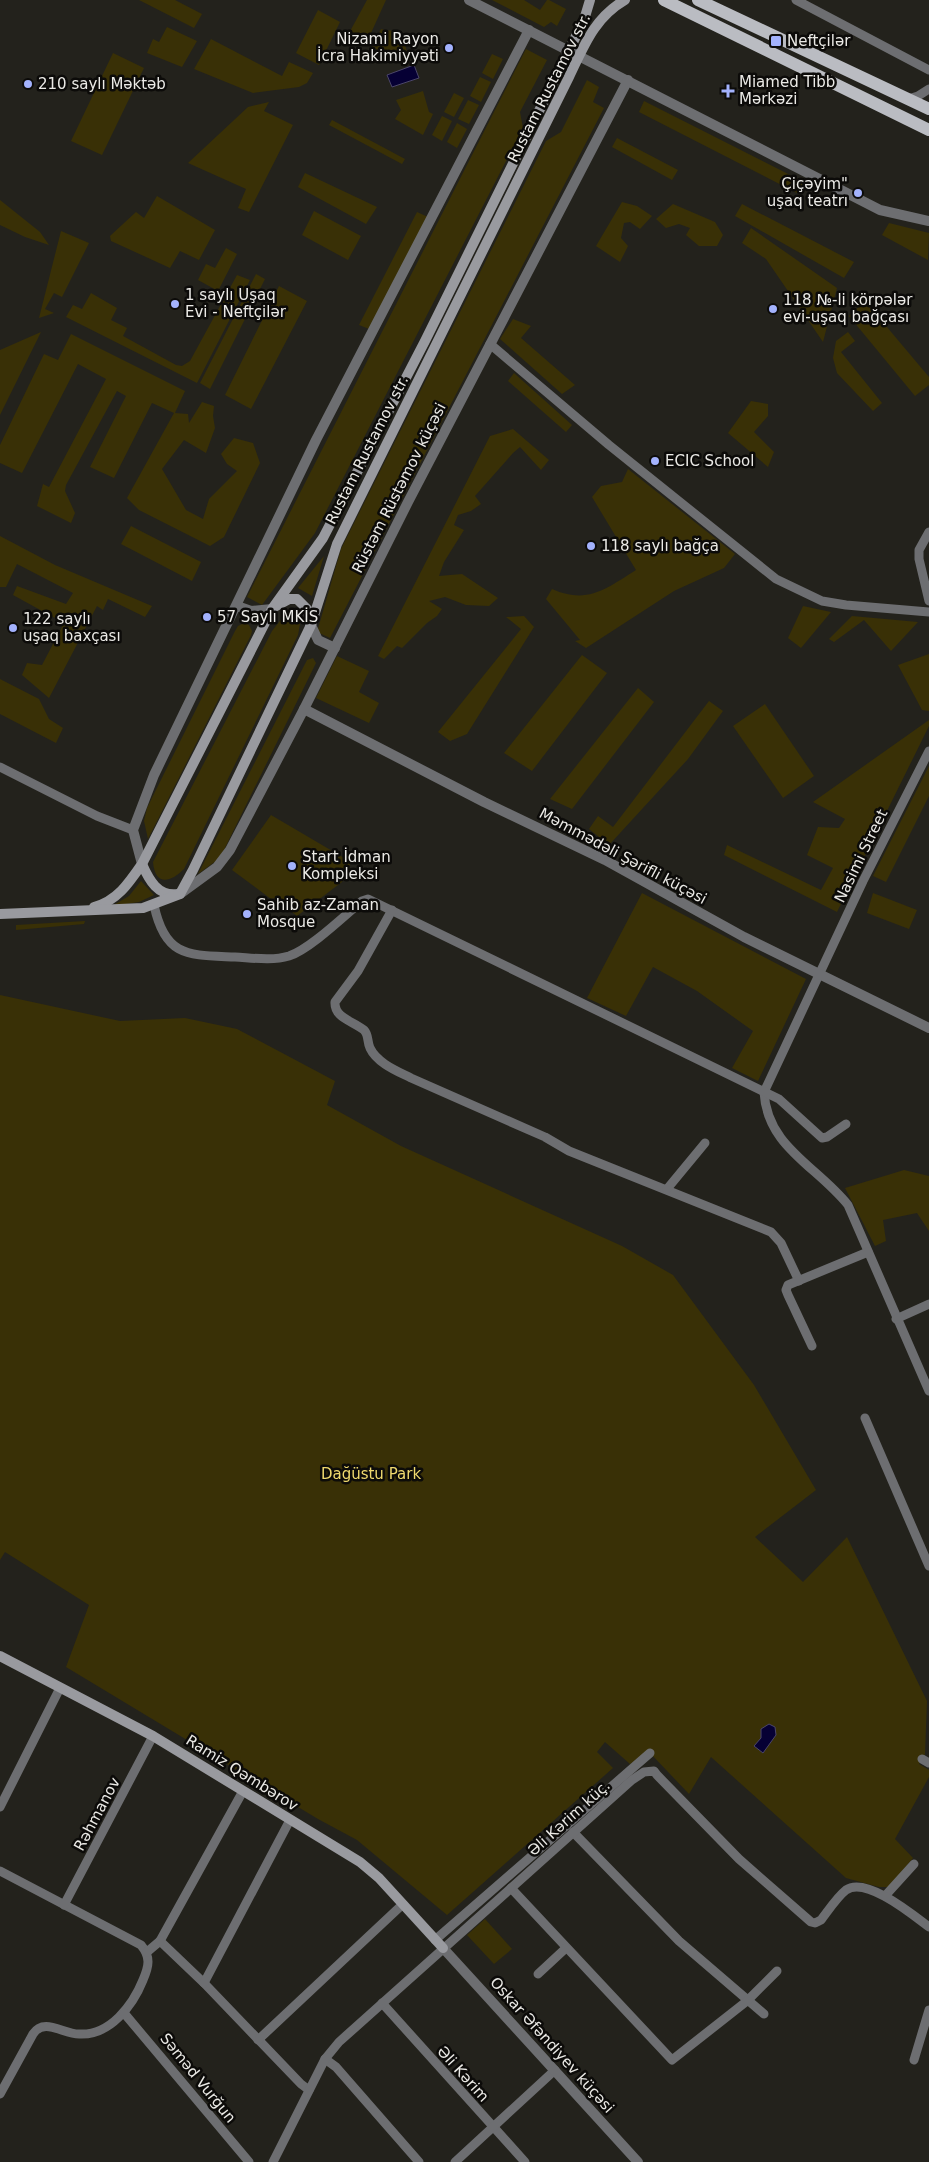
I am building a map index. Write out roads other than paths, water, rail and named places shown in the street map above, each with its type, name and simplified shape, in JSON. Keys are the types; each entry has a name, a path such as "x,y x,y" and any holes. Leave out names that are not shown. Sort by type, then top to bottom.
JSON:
{"main road":[{"name":"Rustam Rustamov str.","path":"83,910 100,906 119,894 142,864 272,608 319,544 346,494 425,341 584,20 590,0"},
{"name":"Rustam Rustamov str.","path":"180,894 311,625 336,544 568,77 596,24 608,11 625,0"},
{"path":"664,0 929,130"},
{"path":"698,0 929,109"},
{"path":"272,608 289,599 297,599 307,609 311,625"},
{"path":"142,864 157,889 169,895 180,894"},
{"path":"0,914 148,907 180,894"},
{"name":"Ramiz Qəmbərov","path":"0,1656 153,1736 360,1862 379,1878 443,1948"}],"street":[{"path":"469,0 880,210 929,221"},
{"path":"796,0 929,70"},
{"path":"142,864 133,830 154,775 316,440 529,30"},
{"name":"Rüstəm Rüstəmov küçəsi","path":"180,894 217,867 230,850 304,710 408,502 628,80"},
{"path":"908,99 929,89"},
{"path":"490,344 609,445 776,580 822,600 846,605 929,612"},
{"path":"929,532 919,550 919,559 929,601"},
{"path":"237,606 251,612 272,608"},
{"path":"311,625 318,640 335,648"},
{"name":"Məmmədəli Şərifli küçəsi","path":"304,710 484,802 604,860 744,937 929,1028"},
{"name":"Nasimi Street","path":"764,1092 821,974 859,889 929,751"},
{"path":"0,767 97,816 133,830"},
{"path":"148,907 164,936 179,950 194,955 271,959 289,956 303,949 362,901 368,899 779,1099 822,1138 827,1137 846,1124"},
{"path":"392,910 358,971 335,1002 338,1014 364,1030 367,1034 369,1047 373,1053 389,1067 545,1137 569,1151 771,1232 780,1243 798,1281"},
{"path":"764,1092 765,1109 779,1138 848,1205 929,1391"},
{"path":"667,1189 705,1143"},
{"path":"812,1346 786,1290 788,1286 868,1252"},
{"path":"896,1318 929,1304"},
{"path":"864,1418 929,1566"},
{"path":"0,1807 60,1688"},
{"name":"Rəhmanov","path":"64,1905 153,1736"},
{"path":"435,1940 650,1753"},
{"name":"Əli Kərim küç.","path":"273,2162 325,2059 339,2042 632,1780 644,1772 654,1772 740,1859 811,1922 815,1923 820,1920 847,1890 858,1888 885,1896 929,1926"},
{"path":"147,1952 160,1941 242,1791"},
{"path":"204,1983 290,1820"},
{"path":"574,1832 672,1935 764,2014"},
{"path":"885,1896 914,1864"},
{"path":"0,1871 141,1945 149,1958 139,1990 124,2013 100,2029 86,2034 73,2034 48,2026 39,2028 33,2034 0,2094"},
{"path":"511,1888 672,2060 747,2000 777,1971"},
{"path":"258,2040 403,1904"},
{"path":"160,1941 309,2090"},
{"name":"Oskar Əfəndiyev küçəsi","path":"443,1948 638,2162"},
{"path":"538,1974 566,1948"},
{"name":"Əli Kərim","path":"382,2003 525,2162"},
{"path":"914,2060 929,2010"},
{"name":"Səməd Vurğun","path":"124,2013 248,2162"},
{"path":"325,2059 336,2067 419,2162"},
{"path":"455,2162 555,2070"}],"place":[{"name":"Neftçilər","path":"776,41"},
{"name":"Nizami Rayon İcra Hakimiyyəti","path":"449,48"},
{"name":"210 saylı Məktəb","path":"28,84"},
{"name":"Miamed Tibb Mərkəzi","path":"728,91"},
{"name":"Çiçəyim\" uşaq teatrı","path":"858,193"},
{"name":"1 saylı Uşaq Evi - Neftçilər","path":"175,304"},
{"name":"118 №-li körpələr evi-uşaq bağçası","path":"773,309"},
{"name":"ECIC School","path":"655,461"},
{"name":"118 saylı bağça","path":"591,546"},
{"name":"57 Saylı MKİS","path":"207,617"},
{"name":"122 saylı uşaq baxçası","path":"13,628"},
{"name":"Start İdman Kompleksi","path":"292,866"},
{"name":"Sahib az-Zaman Mosque","path":"247,914"}],"park label":[{"name":"Dağüstu Park","path":"371,1474"}]}
